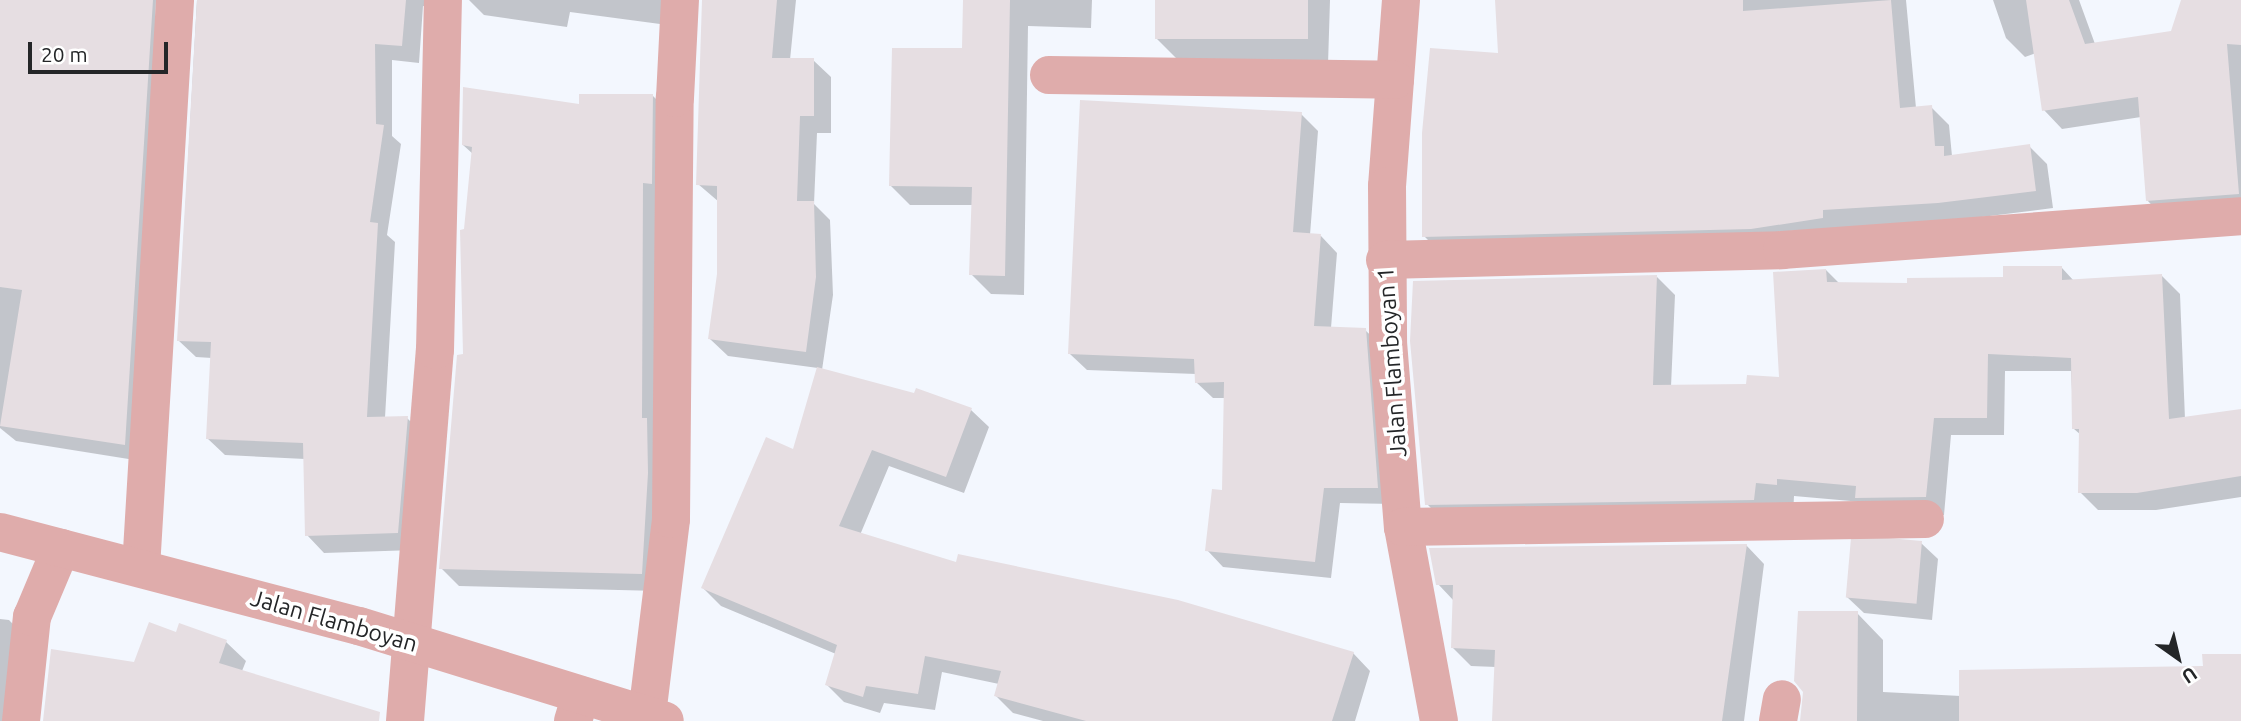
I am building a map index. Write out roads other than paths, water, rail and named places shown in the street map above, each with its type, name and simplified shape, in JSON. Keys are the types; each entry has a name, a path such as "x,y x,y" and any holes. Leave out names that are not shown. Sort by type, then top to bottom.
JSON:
{"street":[{"path":"141,568 175,0"},
{"path":"405,721 435,350 443,0"},
{"path":"656,718 671,519 675,98 680,0"},
{"name":"Jalan Flamboyan 1","path":"1401,0 1385,260 1403,527 1439,721"},
{"path":"1049,75 1395,80"},
{"path":"1385,260 1782,250 2241,216"},
{"path":"1403,527 1924,519"},
{"name":"Jalan Flamboyan","path":"0,532 141,568 413,644 577,708 656,718"},
{"path":"21,721 32,617 61,548"}]}
